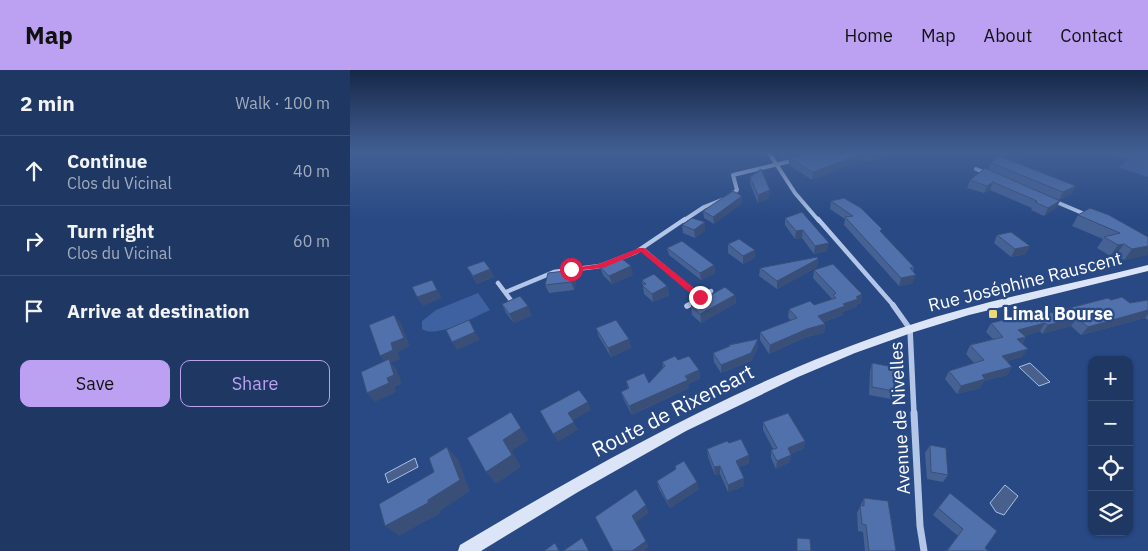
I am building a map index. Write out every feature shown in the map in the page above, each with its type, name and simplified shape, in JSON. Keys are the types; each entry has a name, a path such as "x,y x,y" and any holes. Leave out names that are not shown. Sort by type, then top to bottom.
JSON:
{"street":[{"path":"506,292 554,272 600,266 642,250 704,207 734,193 737,190 733,175"},
{"name":"Avenue de Nivelles","path":"785,175 795,193 896,308 910,329 920,526 924,551"},
{"path":"991,175 995,177"},
{"path":"1048,199 1094,217"},
{"path":"642,250 700,297"},
{"name":"Rue Joséphine Rauscent","path":"910,329 1148,268"},
{"path":"498,283 513,303"},
{"path":"687,306 711,291"},
{"name":"Route de Rixensart","path":"466,551 622,458 727,402 808,367 910,329"}],"shaded area":[{"path":"478,293 490,310 446,329 429,331 422,329 422,321 436,310"},
{"path":"1030,363 1050,382 1039,386 1019,367"},
{"path":"415,458 418,467 388,483 385,474"},
{"path":"1005,485 1018,496 1004,515 996,512 990,503"}],"building":[{"path":"764,175 770,190 758,195 750,177"},
{"path":"976,175 1002,175 1060,201 1048,208 1035,202 1037,201 993,182 987,186 970,180"},
{"path":"1022,175 1049,175 1076,186 1063,192"},
{"path":"733,191 742,196 713,217 703,211"},
{"path":"844,198 861,208 882,229 880,231 914,267 910,268 916,275 901,278 845,217 853,216 831,201"},
{"path":"1090,208 1109,215 1148,237 1148,246 1132,249 1124,244 1118,245 1104,237 1120,233 1078,215"},
{"path":"802,212 829,243 815,246 803,230 796,231 785,218"},
{"path":"692,218 705,222 694,230 682,225"},
{"path":"1011,232 1030,246 1015,249 997,235"},
{"path":"739,239 755,250 743,256 728,244"},
{"path":"682,241 714,265 700,273 667,248"},
{"path":"817,257 818,259 777,281 760,268"},
{"path":"621,258 631,266 609,276 600,267"},
{"path":"484,261 490,269 473,276 467,267"},
{"path":"833,264 862,294 856,297 858,299 843,304 845,306 818,316 825,324 807,329 770,345 760,332 797,318 789,309 810,301 814,305 836,298 833,295 836,293 814,270"},
{"path":"573,270 571,282 545,285 548,273"},
{"path":"654,274 667,286 652,294 642,285 646,284 642,280"},
{"path":"432,280 437,290 417,297 412,287"},
{"path":"725,287 735,295 700,314 691,306"},
{"path":"520,296 528,306 509,314 502,304"},
{"path":"1122,297 1130,303 1148,300 1148,310 1088,327 1077,318 1018,330 1026,337 1017,339 1028,349 1002,356 1012,367 982,375 985,379 961,386 949,371 984,360 970,345 1003,337 991,323 1046,310 1050,313 1108,298 1111,300"},
{"path":"394,315 404,338 391,343 393,350 380,356 369,325"},
{"path":"469,320 475,332 452,342 446,330"},
{"path":"616,320 629,339 608,348 596,328"},
{"path":"758,339 751,353 721,365 713,353 729,345"},
{"path":"675,356 678,360 689,356 699,370 685,376 688,380 629,406 621,392 629,388 626,381 644,373 649,383 665,366 662,362"},
{"path":"389,359 394,375 387,378 389,383 367,393 361,372"},
{"path":"872,363 894,367 894,391 872,387"},
{"path":"579,390 588,402 568,413 574,422 553,434 540,411"},
{"path":"511,412 521,428 503,440 512,455 486,472 467,438"},
{"path":"788,413 805,441 788,448 791,455 777,461 771,450 777,448 763,422"},
{"path":"741,439 749,455 736,461 744,478 728,485 720,466 714,467 707,449 727,441 729,443"},
{"path":"930,445 946,448 948,475 931,472"},
{"path":"447,447 460,480 428,500 428,503 385,526 379,504 434,472 429,458"},
{"path":"684,461 697,482 667,501 657,481 676,469 675,466"},
{"path":"636,489 646,505 632,516 646,541 632,551 613,551 595,517"},
{"path":"950,493 997,531 985,548 988,551 947,551 963,529 938,508"},
{"path":"864,498 888,501 896,551 869,551 866,525 862,524 860,505 864,506"},
{"path":"582,538 589,551 563,551"},
{"path":"797,538 810,539 811,551 797,551"},
{"path":"555,543 559,551 544,551"}],"place":[{"name":"Limal Bourse","path":"993,314"}],"route":[{"path":"571,269 600,266 642,250 700,297"}]}
